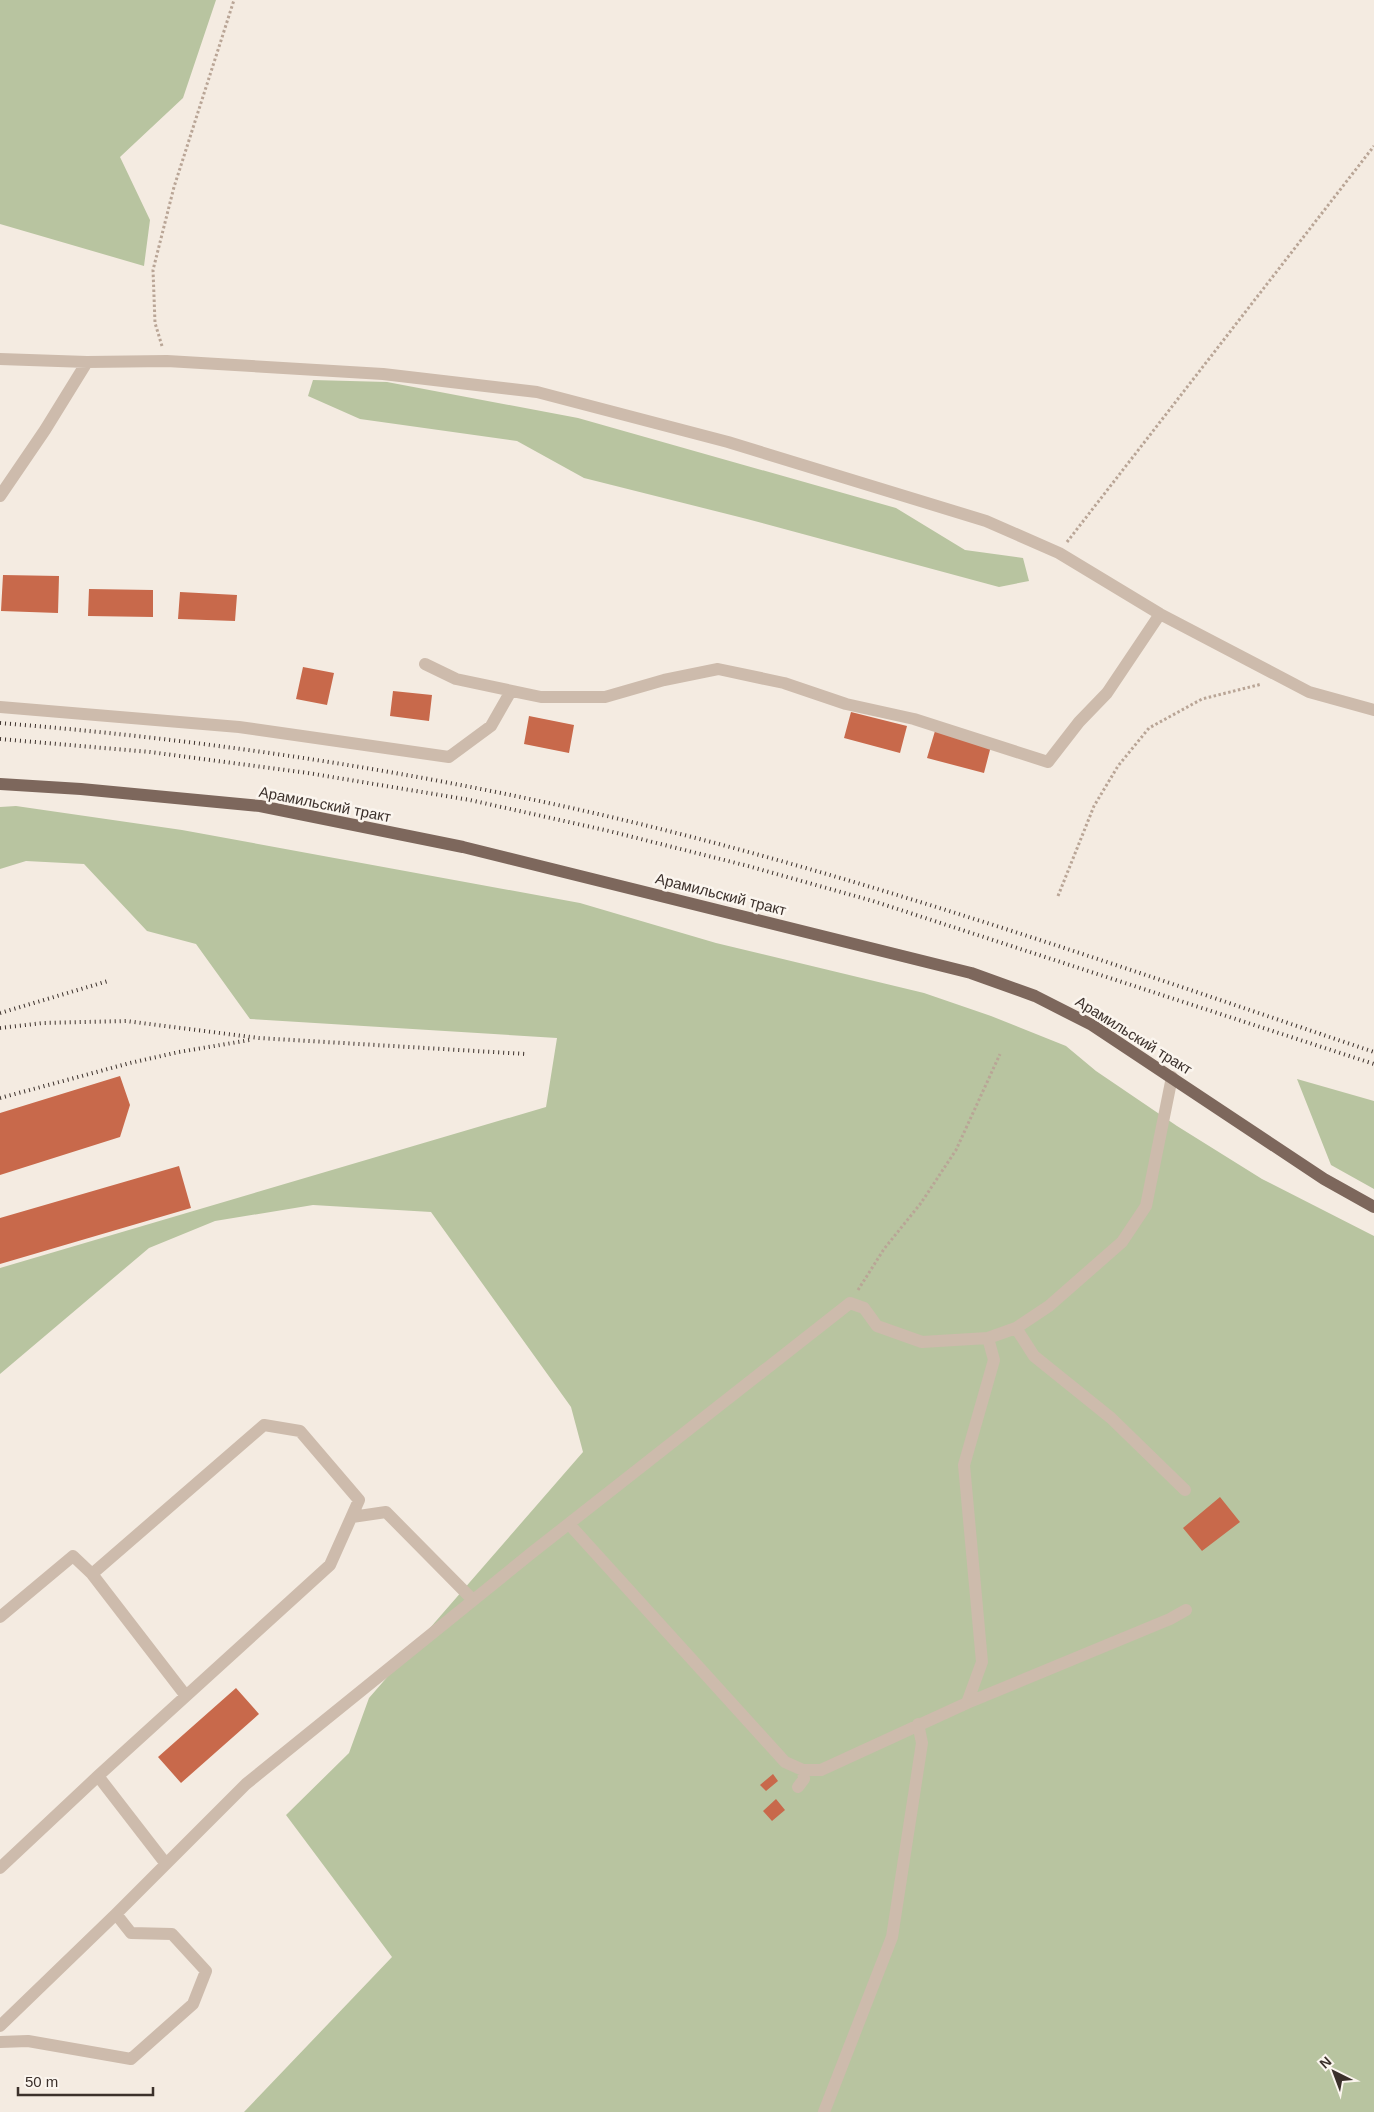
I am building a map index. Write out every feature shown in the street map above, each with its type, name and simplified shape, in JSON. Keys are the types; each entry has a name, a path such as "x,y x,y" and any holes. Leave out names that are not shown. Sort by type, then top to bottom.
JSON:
{"main road":[{"name":"Арамильский тракт","path":"0,784 81,789 260,806 463,847 971,973 1035,996 1084,1021 1172,1077 1324,1179 1374,1207"}],"street":[{"path":"0,358 87,362 167,362 383,374 537,392 728,442 986,521 1059,553 1160,614 1309,692 1374,710"},
{"path":"0,496 45,430 87,362"},
{"path":"425,664 456,679 541,697 605,697 664,680 718,669 784,683 846,704 914,719 1048,762 1079,722 1107,693 1160,614"},
{"path":"0,707 239,727 449,757 491,726 510,691"},
{"path":"0,2026 116,1914 246,1784 473,1600 850,1303 864,1308 877,1326 922,1342 988,1338 1016,1328 1049,1306 1122,1242 1146,1206 1172,1077"},
{"path":"1016,1328 1034,1356 1111,1418 1185,1490"},
{"path":"967,1703 982,1662 964,1465 994,1360 988,1338"},
{"path":"0,1868 330,1565 359,1500 300,1431 264,1425 92,1574"},
{"path":"352,1517 386,1512 473,1600"},
{"path":"569,1524 785,1762 803,1770 820,1770 918,1724 1170,1619 1186,1610"},
{"path":"0,1617 72,1556 92,1574 186,1696"},
{"path":"824,2112 892,1936 922,1743 918,1724"},
{"path":"798,1787 804,1779 803,1770"},
{"path":"98,1776 166,1864"},
{"path":"0,2042 28,2041 132,2059 193,2004 206,1971 172,1934 131,1933 116,1914"}],"path":[{"path":"167,362 155,323 153,270 174,187 234,0"},
{"path":"1059,553 1374,146"},
{"path":"1058,896 1094,806 1118,766 1149,728 1202,699 1260,684 1270,685"},
{"path":"850,1303 884,1249 921,1203 956,1150 1000,1054"}],"green space":[{"path":"0,0 216,0 183,98 120,157 150,220 144,266 0,224"},
{"path":"313,380 387,382 578,418 896,508 965,550 1023,558 1029,581 999,587 747,519 584,478 517,441 360,419 308,396"},
{"path":"16,806 182,830 580,903 716,943 924,993 991,1016 1066,1046 1096,1071 1177,1126 1262,1179 1374,1236 1374,2112 244,2112 392,1957 286,1815 349,1753 369,1698 583,1452 571,1407 431,1212 313,1205 215,1221 149,1248 0,1374 0,1268 546,1107 557,1038 250,1019 196,944 147,931 84,864 26,861 0,869 0,807"},
{"path":"1297,1079 1374,1101 1374,1189 1331,1165"}],"building":[{"path":"3,575 59,576 58,613 1,611"},
{"path":"89,589 153,590 153,617 88,616"},
{"path":"180,592 237,595 235,621 178,619"},
{"path":"303,667 334,673 327,705 296,699"},
{"path":"393,691 432,695 429,721 390,716"},
{"path":"851,712 907,726 900,753 844,738"},
{"path":"529,716 574,725 569,753 524,744"},
{"path":"935,731 991,746 984,773 927,758"},
{"path":"120,1076 130,1105 120,1137 0,1175 0,1113"},
{"path":"179,1166 191,1208 0,1264 0,1218"},
{"path":"1220,1497 1240,1522 1202,1551 1183,1528"},
{"path":"236,1688 259,1714 181,1783 158,1757"},
{"path":"773,1774 778,1781 766,1791 760,1785"},
{"path":"776,1799 785,1810 772,1821 763,1811"}],"railway":[{"path":"0,723 151,738 301,758 450,783 598,814 697,838 892,893 1086,955 1374,1052"},
{"path":"0,739 150,752 308,773 470,800 609,831 748,866 873,901 1374,1064"},
{"path":"0,1013 108,981"},
{"path":"0,1028 43,1023 126,1021 259,1038 526,1054"},
{"path":"0,1098 130,1063 179,1052 250,1040"}]}
